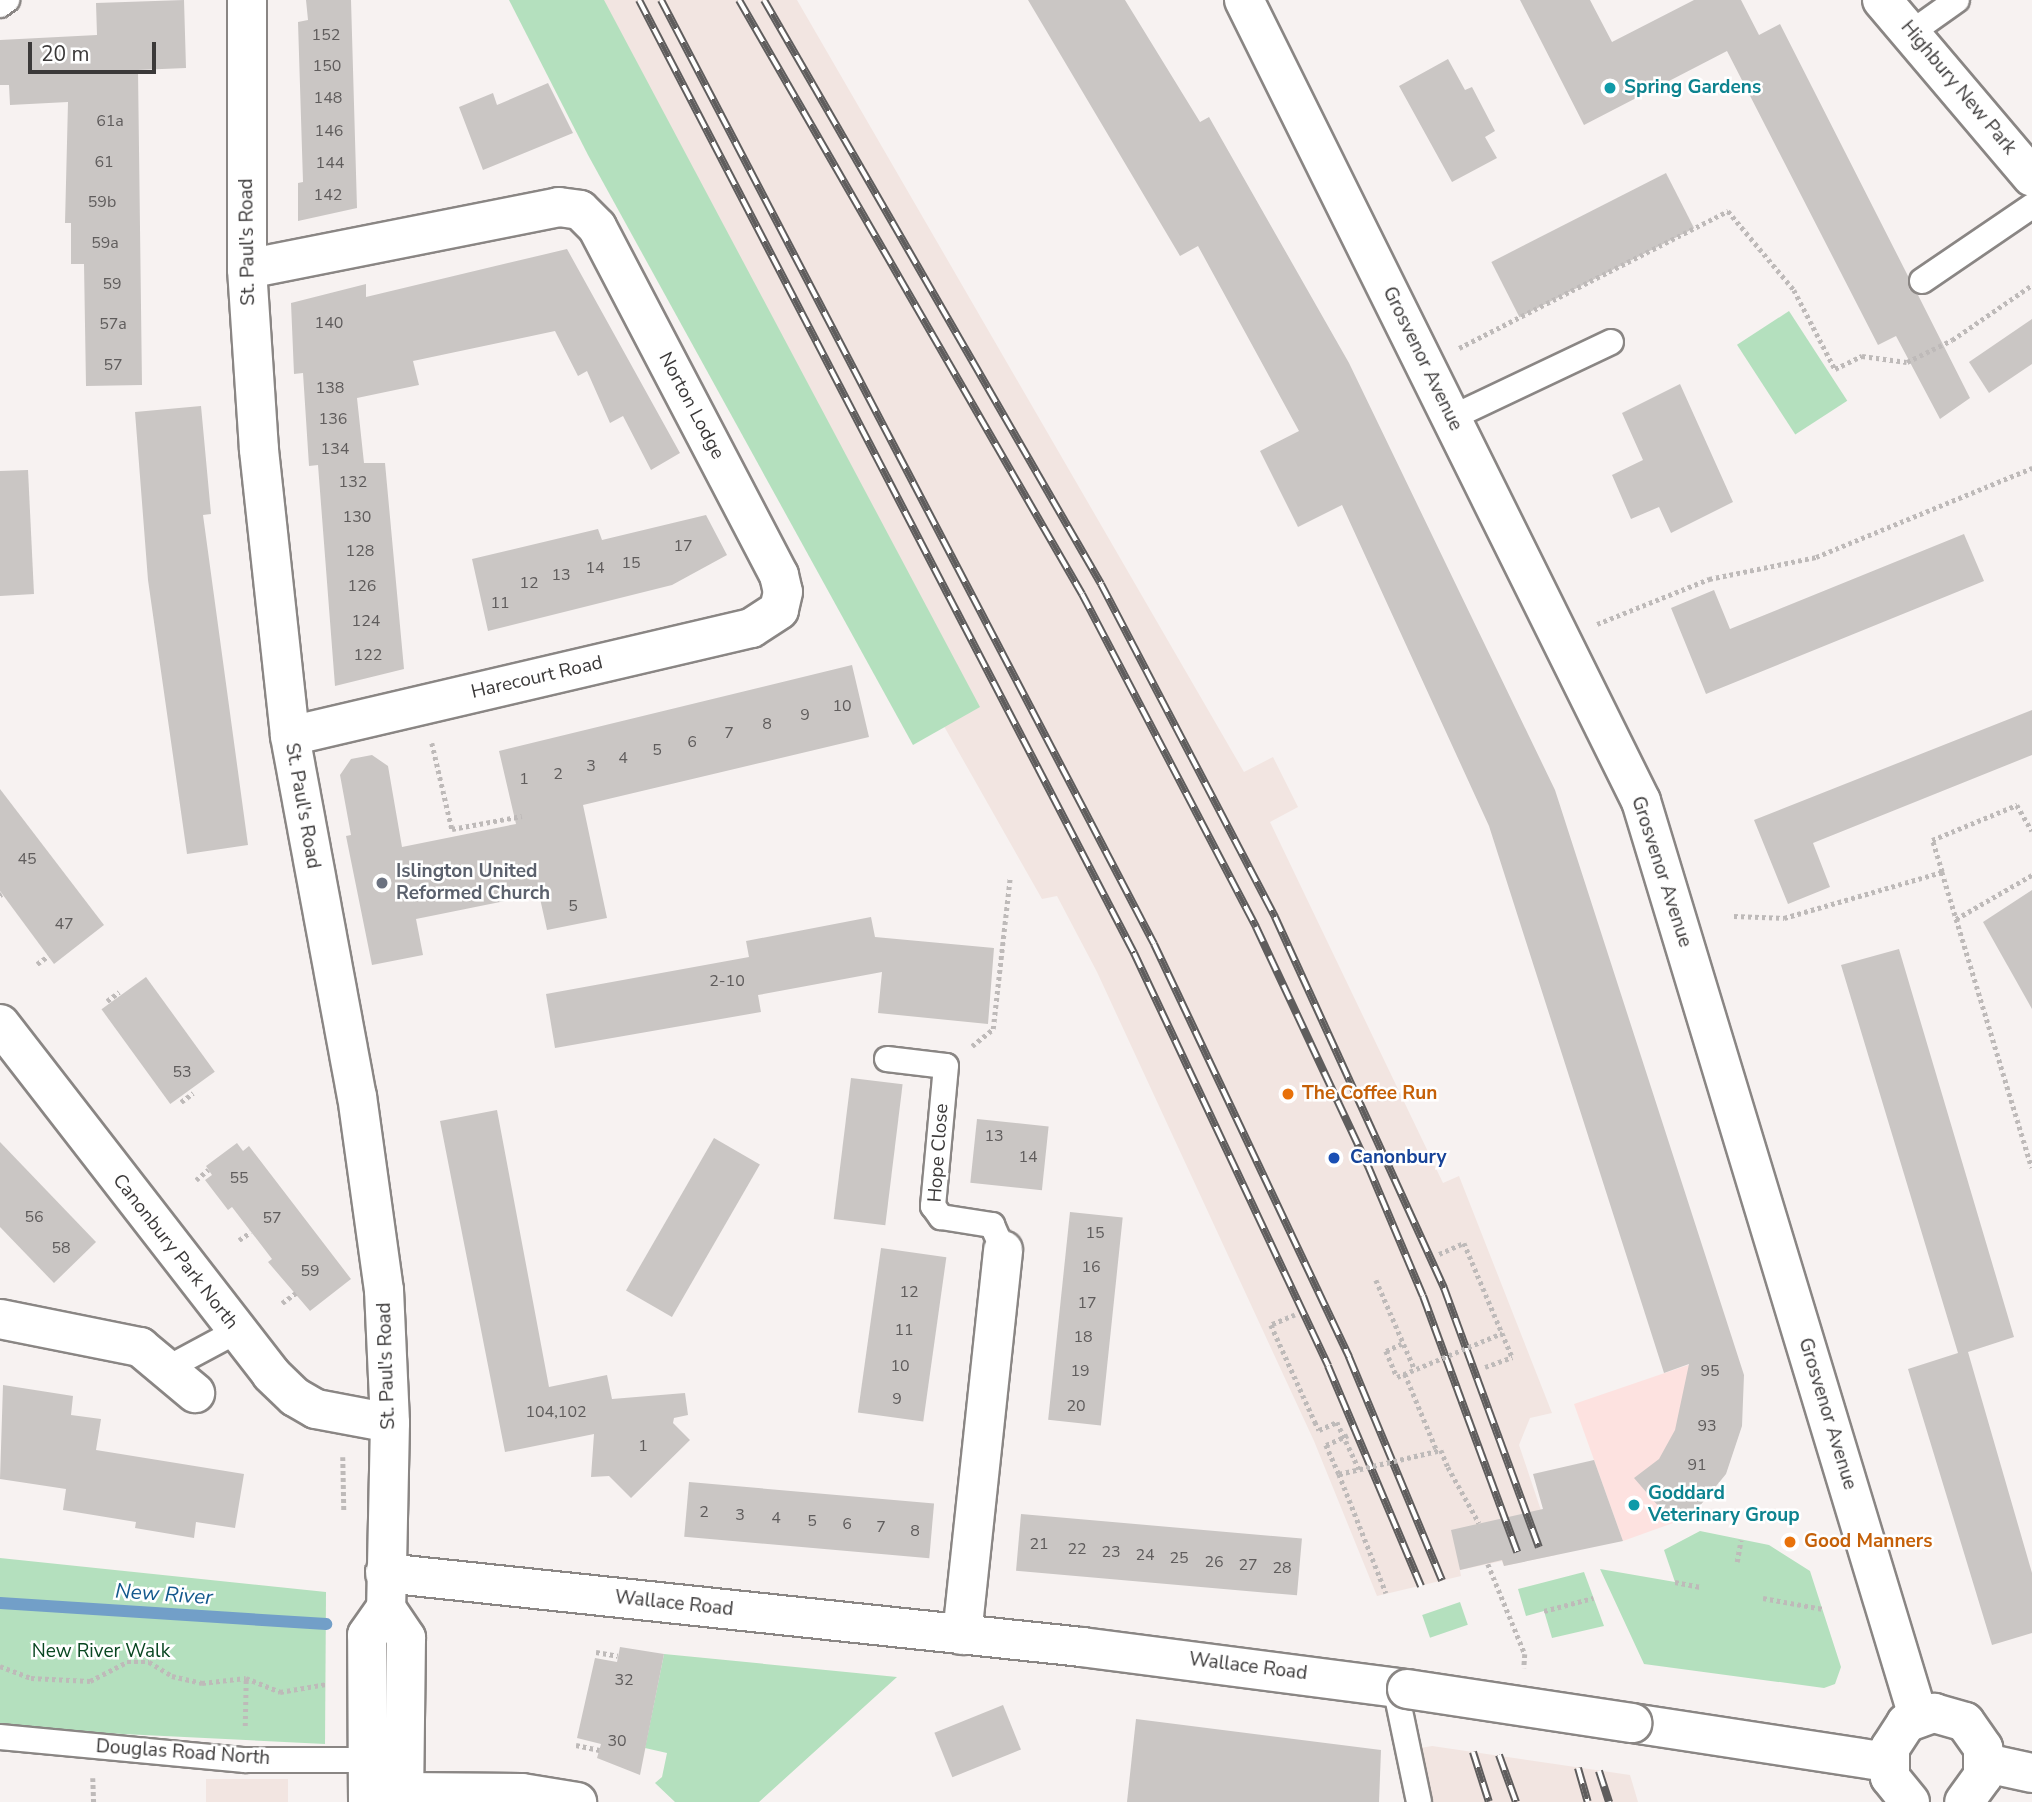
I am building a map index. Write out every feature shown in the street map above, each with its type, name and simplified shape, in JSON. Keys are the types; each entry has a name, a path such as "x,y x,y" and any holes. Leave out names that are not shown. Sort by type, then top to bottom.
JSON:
{"street":[{"name":"St. Paul's Road","path":"247,0 247,269 258,437 289,736 357,1096 384,1290 390,1423 385,1591"},
{"name":"Grosvenor Avenue","path":"1244,0 1641,801 1918,1716"},
{"name":"Highbury New Park","path":"1882,0 1912,32 2031,182"},
{"name":"Norton Lodge","path":"247,269 559,207 580,210 597,227 779,575 783,592 779,610"},
{"name":"Harecourt Road","path":"289,736 751,628 779,610"},
{"name":"Canonbury Park North","path":"0,1024 237,1331 295,1396 316,1409 390,1423"},
{"path":"962,1635 1003,1250"},
{"path":"0,1319 125,1341 182,1380"},
{"path":"368,1802 367,1635 385,1591"},
{"path":"385,1591 406,1638 404,1797 522,1793 577,1802"},
{"name":"Wallace Road","path":"385,1591 962,1635 1401,1688"},
{"path":"1401,1688 1888,1762"},
{"path":"1910,1802 1897,1790 1888,1762 1896,1735 1918,1716 1934,1713 1965,1722 1976,1733 1986,1763 1978,1787 1964,1802"},
{"path":"1986,1763 2032,1773"}],"lane":[{"path":"0,5 7,0"},
{"path":"1912,32 1957,0"},
{"path":"1922,281 2031,182"},
{"path":"1451,418 1611,342"},
{"path":"887,1059 946,1066"},
{"name":"Hope Close","path":"946,1066 933,1206 941,1217 992,1225 998,1231 1003,1250"},
{"path":"182,1380 237,1331"},
{"path":"1401,1688 1419,1802"},
{"name":"Douglas Road North","path":"0,1737 245,1760 367,1760"}],"path":[{"path":"1425,365 1728,211 1794,290 1835,369 1862,356 1907,362 1952,340 2032,285"},
{"path":"1560,638 1709,579 1816,557 2032,468"},
{"path":"424,705 452,830 522,816"},
{"path":"2032,831 2017,805 1932,840 2032,1168"},
{"path":"1734,916 1784,918 1942,872"},
{"path":"1956,919 2032,875"},
{"path":"946,1066 993,1030 1010,877"},
{"path":"37,964 48,956"},
{"path":"107,1001 119,992"},
{"path":"181,1102 192,1093"},
{"path":"195,1180 208,1170"},
{"path":"239,1240 251,1232"},
{"path":"1439,1254 1464,1243 1502,1333 1511,1357 1485,1367"},
{"path":"1376,1280 1415,1370"},
{"path":"282,1303 296,1293"},
{"path":"1295,1315 1271,1325 1319,1430 1337,1422 1359,1469"},
{"path":"1401,1344 1386,1351 1396,1377 1502,1333"},
{"path":"1405,1374 1437,1451"},
{"path":"1348,1435 1326,1445 1386,1594"},
{"path":"1339,1474 1441,1450 1479,1523"},
{"path":"1737,1562 1741,1540"},
{"path":"1488,1564 1525,1654"},
{"path":"1675,1582 1701,1587"},
{"path":"1544,1611 1593,1598"},
{"path":"1763,1598 1823,1609"},
{"path":"596,1652 618,1656"},
{"path":"0,1667 31,1678 90,1681 127,1662 149,1662 172,1676 202,1683 246,1678 280,1692 335,1682"},
{"path":"245,1760 246,1678"},
{"path":"576,1745 599,1750"}],"shaded area":[{"path":"532,0 797,0 1244,772 1273,757 1298,807 1270,822 1443,1183 1459,1176 1552,1413 1530,1418 1519,1445 1556,1555 1504,1566 1502,1561 1460,1570 1461,1576 1377,1596 1314,1441 1097,972 1057,896 1042,899"},
{"path":"1735,1349 1673,1523 1623,1541 1574,1404"},
{"path":"1432,1746 1630,1775 1638,1802 1433,1802 1415,1749"},
{"path":"206,1779 288,1779 288,1802 206,1802"}],"green space":[{"path":"509,0 604,0 980,707 913,745 588,155"},
{"path":"1789,311 1847,401 1795,435 1737,345"},
{"path":"1700,1531 1769,1545 1810,1571 1841,1667 1835,1684 1824,1688 1644,1664 1600,1569 1675,1582 1664,1550"},
{"name":"New River Walk","path":"0,1558 326,1592 325,1744 0,1728"},
{"path":"1584,1572 1604,1626 1552,1638 1544,1611 1526,1616 1518,1589"},
{"path":"1460,1602 1468,1625 1430,1638 1422,1615"},
{"path":"664,1654 897,1677 759,1802 675,1802 655,1783 662,1777 667,1753 645,1748"}],"building":[{"path":"184,0 186,68 138,70 142,385 86,386 84,264 71,264 71,223 65,223 68,102 10,105 9,85 0,85 0,40 97,35 96,3"},
{"path":"306,0 351,0 357,208 298,221 298,183 303,182 298,22 308,20"},
{"path":"1028,0 1125,0 1200,122 1209,117 1349,363 1555,790 1744,1375 1742,1426 1726,1474 1694,1513 1673,1523 1634,1478 1659,1459 1675,1430 1689,1364 1664,1373 1489,826 1342,505 1298,527 1260,451 1299,431 1198,246 1180,256"},
{"path":"1520,0 1590,0 1612,42 1694,0 1741,0 1759,35 1780,24 1908,276 1909,289 1918,295 1970,398 1940,419 1896,336 1878,345 1727,51 1584,125"},
{"path":"1448,59 1465,90 1472,87 1495,131 1485,137 1497,158 1452,182 1399,86"},
{"path":"548,83 573,133 483,170 459,107 493,93 497,105"},
{"path":"1666,173 1694,228 1520,317 1491,262"},
{"path":"567,249 680,453 651,470 623,416 610,423 587,371 578,376 555,331 413,361 419,385 357,398 364,463 385,463 404,669 335,686 318,465 309,466 303,373 294,374 291,303 366,284 366,297"},
{"path":"2032,319 2032,364 1989,393 1969,362"},
{"path":"1680,384 1733,502 1671,533 1659,507 1631,519 1612,475 1643,460 1622,413"},
{"path":"201,406 211,514 203,515 248,845 187,854 148,580 135,412"},
{"path":"28,470 34,594 0,596 0,471"},
{"path":"706,515 727,555 672,585 488,631 472,559 598,529 602,540"},
{"path":"1964,534 1984,581 1706,694 1671,608 1714,590 1730,629"},
{"path":"852,665 869,737 583,805 607,918 547,930 539,894 416,919 423,955 372,965 346,836 351,835 340,775 351,759 372,755 388,766 402,847 516,824 499,751"},
{"path":"2032,710 2032,755 1813,843 1830,887 1788,904 1754,820"},
{"path":"0,789 104,925 54,964 0,891"},
{"path":"2032,890 2032,1009 1983,922"},
{"path":"871,917 875,937 994,948 988,1024 878,1013 882,972 758,995 761,1012 555,1048 546,994 749,957 746,941"},
{"path":"1899,949 2014,1337 1968,1352 2032,1573 2032,1633 1992,1645 1908,1369 1958,1353 1841,965"},
{"path":"146,977 215,1072 170,1104 102,1009"},
{"path":"851,1078 903,1084 885,1225 834,1219"},
{"path":"497,1110 549,1387 607,1375 612,1399 685,1393 688,1415 674,1418 673,1423 690,1440 631,1498 609,1476 591,1477 594,1434 505,1452 440,1121"},
{"path":"977,1119 1049,1127 1042,1190 970,1183"},
{"path":"714,1138 760,1164 672,1317 626,1290"},
{"path":"0,1142 96,1242 54,1283 0,1227"},
{"path":"237,1143 243,1151 249,1146 351,1279 310,1311 268,1262 272,1259 232,1207 228,1210 205,1180 212,1175 206,1166"},
{"path":"1070,1212 1123,1218 1101,1425 1048,1420"},
{"path":"881,1248 946,1257 923,1422 858,1412"},
{"path":"3,1385 73,1396 71,1415 101,1419 96,1450 244,1474 235,1528 196,1522 194,1538 135,1528 136,1522 63,1510 66,1489 0,1479"},
{"path":"1594,1460 1623,1541 1504,1566 1502,1560 1460,1570 1451,1530 1543,1509 1533,1474"},
{"path":"689,1482 934,1503 929,1558 684,1537"},
{"path":"1021,1514 1302,1539 1297,1595 1016,1571"},
{"path":"620,1647 664,1654 640,1775 597,1758 601,1744 577,1738 595,1658 617,1662"},
{"path":"1003,1705 1021,1750 952,1777 934,1733"},
{"path":"1136,1719 1381,1750 1379,1802 1127,1802"}],"waterway":[{"name":"New River","path":"0,1603 326,1624"}],"railway":[{"path":"639,0 1134,953 1328,1366 1421,1586"},
{"path":"661,0 1154,944 1349,1357 1442,1580"},
{"path":"739,0 1082,594 1256,927 1368,1166 1423,1296 1517,1552"},
{"path":"764,0 1101,584 1275,917 1444,1288 1539,1547"},
{"path":"1473,1752 1489,1802"},
{"path":"1499,1755 1516,1802"},
{"path":"1578,1768 1588,1802"},
{"path":"1599,1771 1609,1802"}],"place":[{"name":"Spring Gardens","path":"1610,88"},
{"name":"Islington United Reformed Church","path":"382,883"},
{"name":"The Coffee Run","path":"1288,1094"},
{"name":"Canonbury","path":"1334,1158"},
{"name":"Goddard Veterinary Group","path":"1634,1505"},
{"name":"Good Manners","path":"1790,1542"}]}
